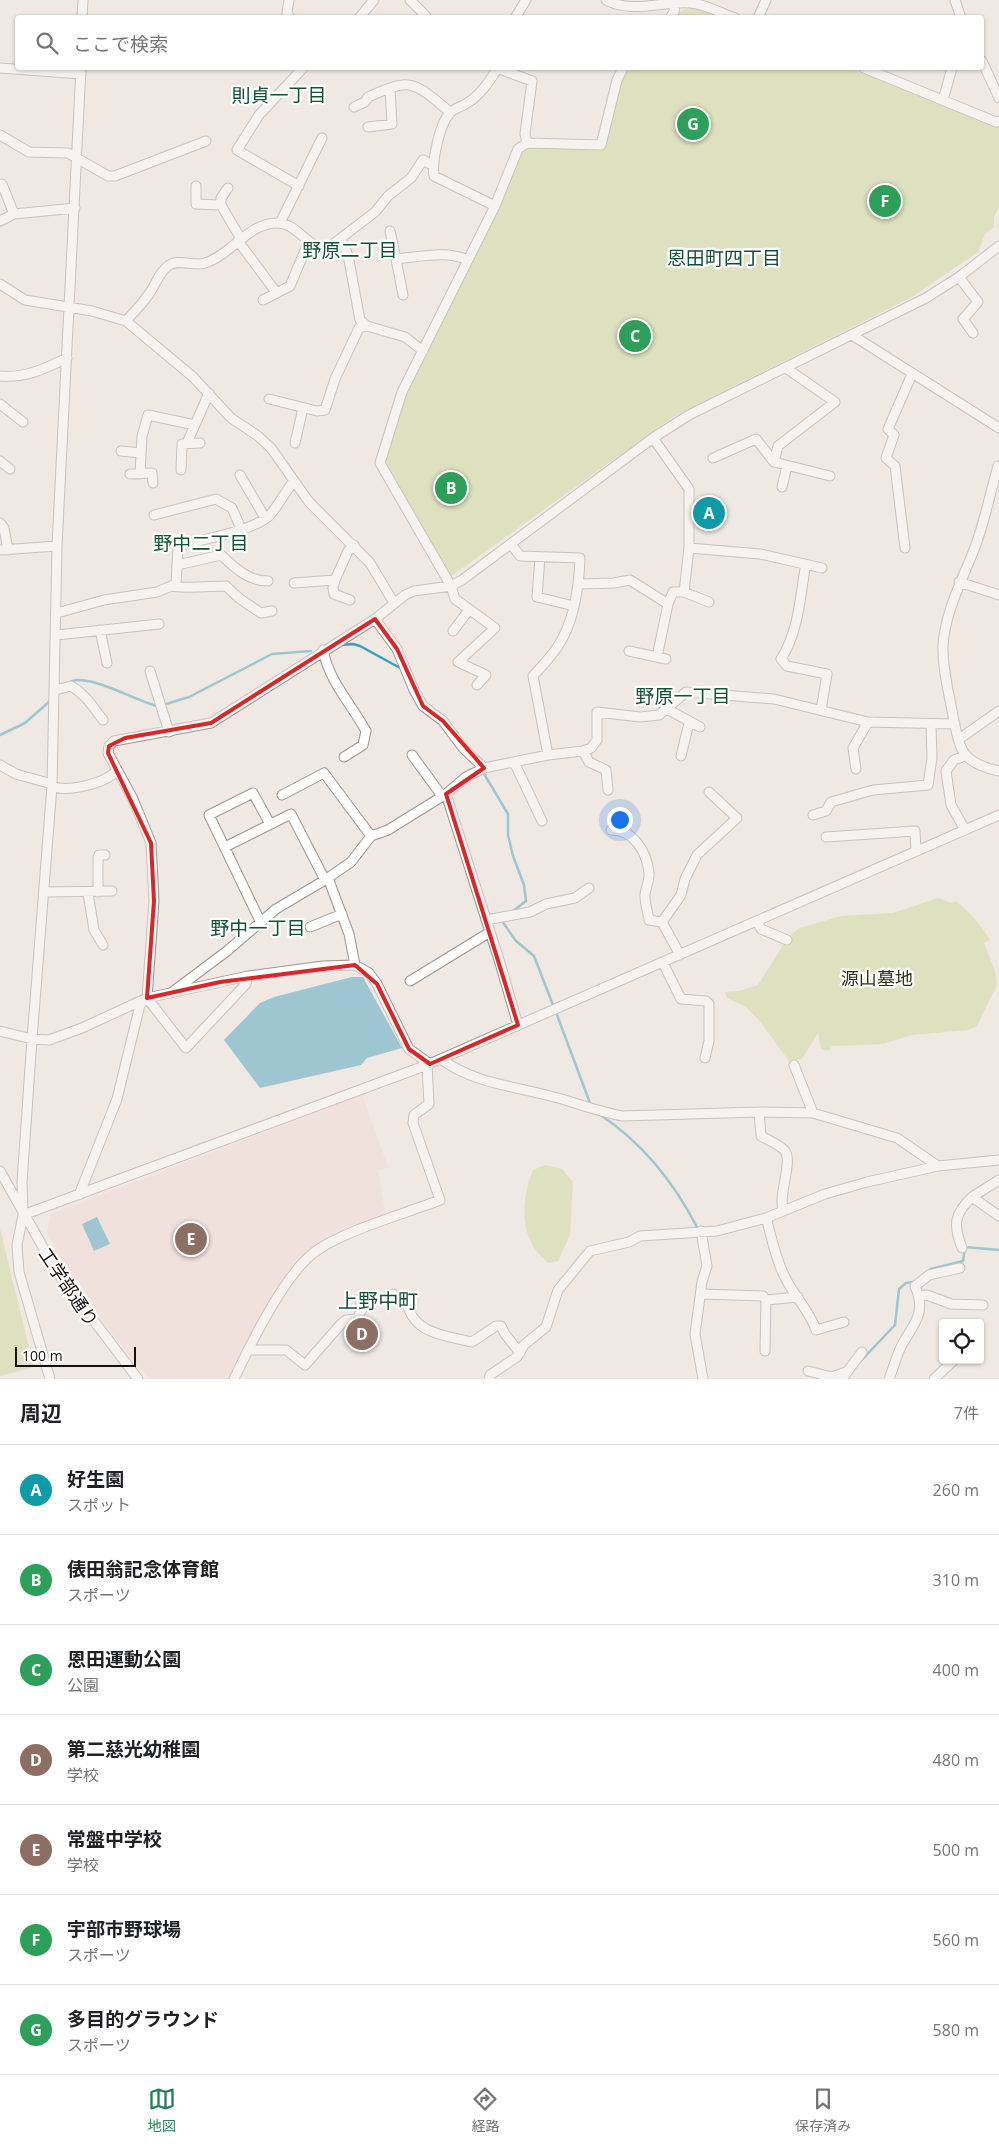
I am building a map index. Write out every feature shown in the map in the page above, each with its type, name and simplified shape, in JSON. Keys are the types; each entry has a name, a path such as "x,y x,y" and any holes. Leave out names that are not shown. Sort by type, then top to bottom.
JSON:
{"street":[{"path":"82,15 83,0"},
{"path":"288,15 286,13 289,0"},
{"path":"362,15 374,0"},
{"path":"410,0 425,15"},
{"path":"517,15 526,0"},
{"path":"606,0 624,7 676,3 699,4 727,15"},
{"path":"759,15 766,0"},
{"path":"955,0 960,15"},
{"path":"672,15 676,3"},
{"path":"984,65 999,98"},
{"path":"0,68 15,69"},
{"path":"50,1379 19,1272 17,1245 23,1215 22,1182 52,785 57,546 81,71 54,70"},
{"path":"299,186 237,150 259,115 301,70"},
{"path":"495,206 434,176 432,165 450,112 468,103 480,91 496,70"},
{"path":"502,70 532,81 525,134 527,142"},
{"path":"478,685 486,674 458,662 495,628 454,599 451,586 380,463 402,392 495,206 518,149 527,142 600,145 617,80 622,70"},
{"path":"869,70 996,122 999,121"},
{"path":"943,100 951,70"},
{"path":"354,107 365,102 368,97 402,84 418,88 450,112"},
{"path":"368,126 392,124 390,89"},
{"path":"0,135 29,152 68,153 108,176 116,176 206,141"},
{"path":"280,223 322,138"},
{"path":"126,321 149,294 165,268 180,263 204,264 261,228 280,223 301,234 314,246 321,249 328,248 376,212 388,196 411,178 423,160 432,165"},
{"path":"2,184 14,214"},
{"path":"196,186 196,204 220,205"},
{"path":"228,188 221,198 220,205 240,240 276,292"},
{"path":"0,221 14,214 75,208"},
{"path":"390,231 403,295"},
{"path":"341,239 348,255 360,320 367,326 405,337 423,351"},
{"path":"263,300 290,286 309,241"},
{"path":"79,1195 117,1099 140,1005 147,998 154,900 151,843 133,799 116,771 108,753 109,746 114,741 211,723 323,650 375,619 394,603 414,591 451,586 653,438 689,415 926,298 959,277 999,246"},
{"path":"396,259 456,255 468,260"},
{"path":"959,277 978,302 963,318 973,333"},
{"path":"0,284 24,300 92,310 126,321 193,377 232,418 258,436 271,448 310,502 354,545 379,576 394,603"},
{"path":"269,400 317,411 325,410 335,380 359,328 367,326"},
{"path":"852,335 999,428"},
{"path":"0,376 11,377 39,372 67,358"},
{"path":"774,462 778,446 835,402 786,368"},
{"path":"905,548 895,466 886,458 894,435 888,429 912,374"},
{"path":"187,444 209,393"},
{"path":"0,404 23,422"},
{"path":"295,443 303,408"},
{"path":"153,482 152,473 135,474 148,415 194,425"},
{"path":"653,438 689,489 689,548 684,592"},
{"path":"712,458 756,439 774,462 830,476"},
{"path":"181,470 182,444 200,443"},
{"path":"121,451 141,453"},
{"path":"0,462 10,469"},
{"path":"782,486 787,466"},
{"path":"998,466 975,546 959,582 943,643 946,680 955,724 965,756 986,768 999,771"},
{"path":"240,475 265,518"},
{"path":"57,613 104,600 157,592 176,584 178,546 222,533 242,531 270,516 294,481"},
{"path":"154,514 216,499 232,508 242,531"},
{"path":"0,523 4,528 4,550 57,546"},
{"path":"510,544 520,556 580,558 579,584 574,606 558,645 533,676 548,755"},
{"path":"350,600 334,594 332,588 348,551 354,545"},
{"path":"689,548 760,554 822,568"},
{"path":"177,565 221,555 237,570 255,581 268,581"},
{"path":"540,557 537,597 574,606"},
{"path":"805,569 794,629 788,649 781,659 788,666 827,674 821,710"},
{"path":"294,583 335,580"},
{"path":"579,584 614,583 630,580 668,604"},
{"path":"959,582 999,595"},
{"path":"171,586 178,588 189,585 226,586 240,600 261,613 272,611"},
{"path":"629,651 662,658 668,604 673,592 684,592 708,602"},
{"path":"453,631 469,610"},
{"path":"375,619 397,649 414,690 423,706 444,721 464,748 484,768"},
{"path":"56,635 100,630 156,628"},
{"path":"100,630 106,664"},
{"path":"323,650 336,684 366,731 365,749 344,757"},
{"path":"149,675 169,732"},
{"path":"55,690 71,686 76,689 90,702 103,720"},
{"path":"171,993 276,909 327,879 351,862 371,836 388,830 444,795 466,777 484,768 515,764 548,755 583,751 591,748 597,740 597,712 640,717 659,715 686,692 774,699 868,722 931,725 955,724"},
{"path":"667,709 689,723 700,727"},
{"path":"959,739 999,711"},
{"path":"856,769 853,748 868,722"},
{"path":"681,756 689,723"},
{"path":"813,814 826,811 831,802 874,790 929,788 932,758 931,725"},
{"path":"583,751 589,762 606,770 608,790"},
{"path":"412,755 444,795 490,932 518,1025"},
{"path":"965,756 954,760 946,771 951,805 965,830"},
{"path":"515,764 542,822"},
{"path":"0,765 16,774 52,785 85,786 107,779 116,771"},
{"path":"282,795 324,773 371,836"},
{"path":"662,922 681,895 685,879 697,855 738,818 710,792"},
{"path":"261,922 208,815 253,793 270,824"},
{"path":"225,847 291,814 327,879 342,914 349,934 355,965"},
{"path":"23,1215 428,1065 999,815"},
{"path":"611,830 622,830 633,836 646,859 649,880 645,896 649,920 662,922"},
{"path":"826,837 915,832 916,851"},
{"path":"98,892 99,853"},
{"path":"486,920 530,912 546,904 575,898 589,888"},
{"path":"45,892 88,893 112,891"},
{"path":"88,893 94,930 104,944"},
{"path":"310,927 342,914"},
{"path":"757,921 761,929 787,940"},
{"path":"662,922 680,955"},
{"path":"410,981 490,932"},
{"path":"662,963 681,1000 706,1001 709,1004 709,1041 705,1058"},
{"path":"0,1031 32,1040 49,1040 82,1028 147,998 248,976 323,966 355,965 369,973 377,984 409,1049 428,1065 429,1104 414,1115 413,1123 440,1200 360,1230 317,1251 306,1260 271,1309 234,1379"},
{"path":"147,998 186,1048 246,984 248,976"},
{"path":"441,1059 457,1071 488,1082 553,1096 605,1113 622,1116 759,1112 813,1113 897,1138 938,1166"},
{"path":"794,1065 813,1113"},
{"path":"759,1112 761,1136 785,1151 787,1158 780,1202 783,1210"},
{"path":"488,1379 517,1357 524,1345 546,1327 558,1290 590,1251 629,1242 640,1236 717,1231 766,1218 825,1194 867,1182 938,1166 999,1160"},
{"name":"工学部通り","path":"0,1171 23,1215 57,1272 138,1379"},
{"path":"962,1248 957,1232 956,1218 959,1211 972,1197 999,1180"},
{"path":"972,1197 999,1216"},
{"path":"766,1218 786,1280 798,1297 802,1307 812,1319 816,1330 844,1322"},
{"path":"701,1231 707,1266 695,1334 703,1379"},
{"path":"889,1379 903,1343 913,1330 920,1315 919,1296 915,1286 928,1276 960,1268"},
{"path":"248,1350 286,1350 305,1365 341,1324 346,1320 357,1319 362,1309 360,1299 382,1299 393,1294 394,1300 406,1298 416,1323 424,1329 472,1342 496,1326 501,1326 520,1353"},
{"path":"701,1294 760,1295 766,1300 798,1297"},
{"path":"919,1296 927,1295 951,1304 983,1304"},
{"path":"765,1350 766,1300"},
{"path":"808,1371 832,1377 845,1376 862,1352"},
{"path":"934,1379 950,1364"}],"highlighted area":[{"path":"375,619 397,649 423,706 443,721 484,768 446,794 518,1025 430,1064 409,1049 377,984 355,965 220,982 147,998 154,901 151,843 108,753 109,746 125,738 211,723"}],"shaded area":[{"path":"362,1095 388,1167 378,1171 385,1213 380,1221 316,1246 293,1268 259,1318 230,1379 150,1379 130,1357 93,1308 90,1299 77,1279 70,1274 47,1233 51,1214"}],"green space":[{"path":"692,6 716,15 676,15"},
{"path":"627,70 854,70 999,126 999,207 994,217 994,227 985,234 978,252 912,297 673,417 450,577 384,463 405,399 426,352 499,208 521,153 530,147 602,151 620,82"},
{"name":"源山墓地","path":"938,898 952,903 956,901 975,919 990,940 984,943 995,971 997,985 977,1026 968,1030 912,1035 883,1044 832,1046 829,1051 821,1049 818,1033 802,1059 789,1061 758,1019 746,1007 727,998 725,992 739,991 758,985 789,936 799,928 841,916 893,913"},
{"path":"545,1165 562,1169 573,1182 570,1235 558,1261 549,1263 532,1244 527,1232 524,1208 533,1170"},
{"path":"0,1229 34,1367 0,1376"}],"water":[{"path":"352,977 363,977 402,1048 367,1058 361,1065 260,1088 224,1040 260,1003 274,997"},
{"path":"97,1217 110,1244 94,1251 82,1224"}],"waterway":[{"path":"341,645 353,644 360,646 402,669"},
{"path":"166,704 189,697 272,654 311,651"},
{"path":"69,683 76,680 98,684 157,706"},
{"path":"0,735 25,723 50,701"},
{"path":"483,772 508,814 508,835 513,856 524,885 526,901 513,911"},
{"path":"502,921 516,941 534,956 553,1005"},
{"path":"557,1015 590,1103"},
{"path":"599,1114 630,1138 656,1165 679,1195 698,1229"},
{"path":"926,1273 931,1269 963,1261 965,1247 999,1250"},
{"path":"855,1367 895,1325 899,1289 906,1283 913,1282"}],"place":[{"name":"多目的グラウンド","path":"693,124"},
{"name":"宇部市野球場","path":"885,201"},
{"name":"恩田運動公園","path":"635,336"},
{"name":"俵田翁記念体育館","path":"451,488"},
{"name":"好生園","path":"709,513"},
{"name":"常盤中学校","path":"191,1239"},
{"name":"第二慈光幼稚園","path":"362,1334"}],"district":[{"name":"則貞一丁目","path":"279,95"},
{"name":"野原二丁目","path":"350,250"},
{"name":"恩田町四丁目","path":"724,258"},
{"name":"野中二丁目","path":"201,543"},
{"name":"野原一丁目","path":"683,696"},
{"name":"野中一丁目","path":"258,928"},
{"name":"上野中町","path":"378,1300"}]}
